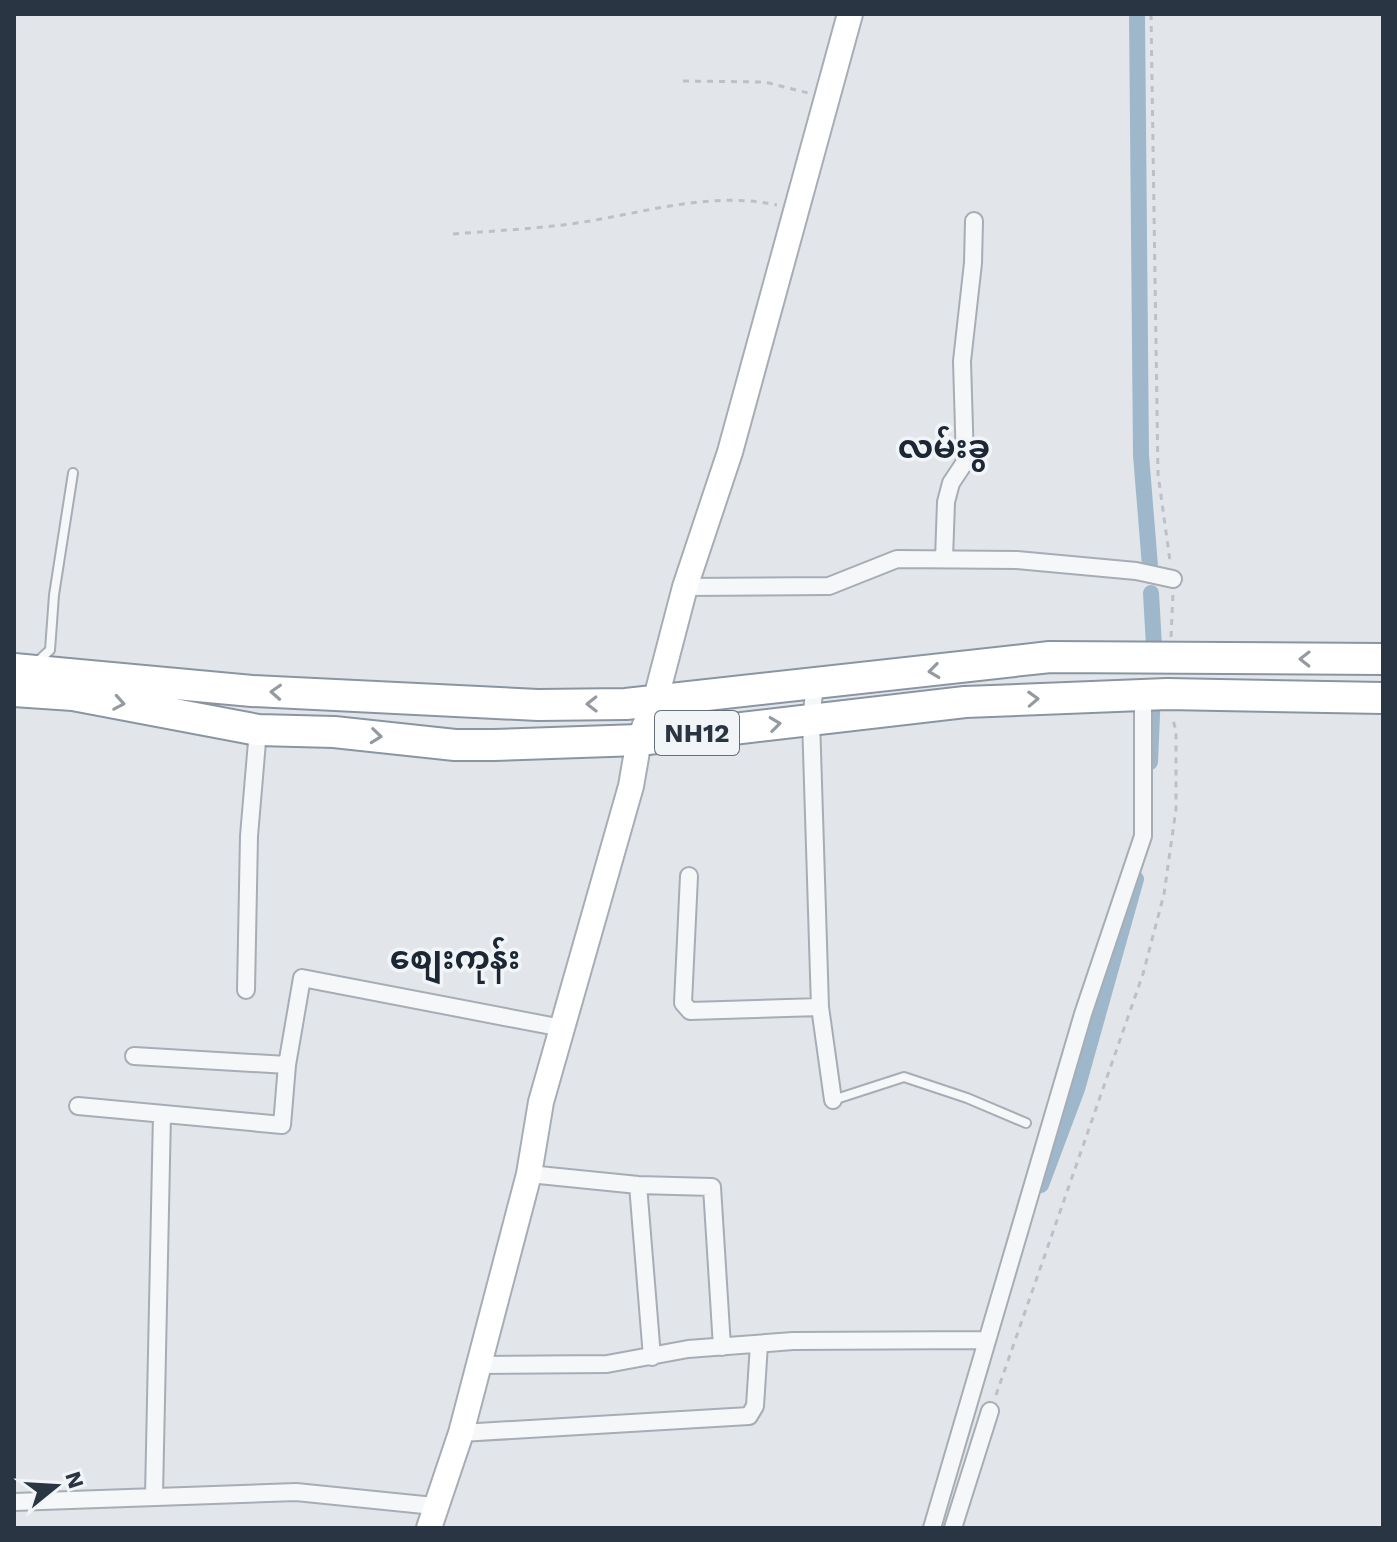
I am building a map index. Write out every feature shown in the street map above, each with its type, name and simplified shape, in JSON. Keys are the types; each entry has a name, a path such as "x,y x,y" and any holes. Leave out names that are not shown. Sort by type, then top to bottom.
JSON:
{"highway":[{"name":"NH12","path":"18,677 522,704 626,704 656,698 815,685 1050,657 1383,659"},
{"name":"NH12","path":"18,677 73,695 258,730 334,732 455,745 639,740 965,702 1136,695 1383,698"}],"street":[{"path":"14,1502 296,1492 431,1517 461,1433 476,1365 529,1174 541,1102 631,786 639,740 656,698 685,587 730,452 850,14"},
{"path":"944,559 946,502 951,483 965,462 962,361 973,263 974,221"},
{"path":"685,587 829,586 897,559 1017,560 1136,571 1173,579"},
{"path":"815,685 811,719 820,1007 833,1100"},
{"path":"932,1528 1083,1014 1143,836 1143,702 1136,695"},
{"path":"246,990 249,836 258,730"},
{"path":"689,876 683,1003 690,1011 820,1007"},
{"path":"78,1106 282,1125 287,1065 302,978 562,1028"},
{"path":"134,1056 287,1065"},
{"path":"154,1496 162,1114"},
{"path":"529,1174 638,1185 712,1187 722,1347"},
{"path":"638,1185 652,1357"},
{"path":"476,1365 607,1364 688,1349 759,1344 986,1340"},
{"path":"461,1433 749,1416 755,1406 759,1344"},
{"path":"953,1528 990,1411"}],"lane":[{"path":"18,677 50,650 54,595 73,473"},
{"path":"833,1100 904,1077 967,1098 1026,1123"}],"path":[{"path":"683,81 765,82 827,97"},
{"path":"453,234 572,224 718,201 753,200 797,209"}],"waterway":[{"path":"1137,14 1141,455 1150,566"},
{"path":"1151,593 1154,646"},
{"path":"1150,762 1153,692"},
{"path":"1041,1185 1077,1089 1136,879"}],"district":[{"name":"လမ်းခွ","path":"944,447"},
{"name":"စျေးကုန်း","path":"455,958"}]}
